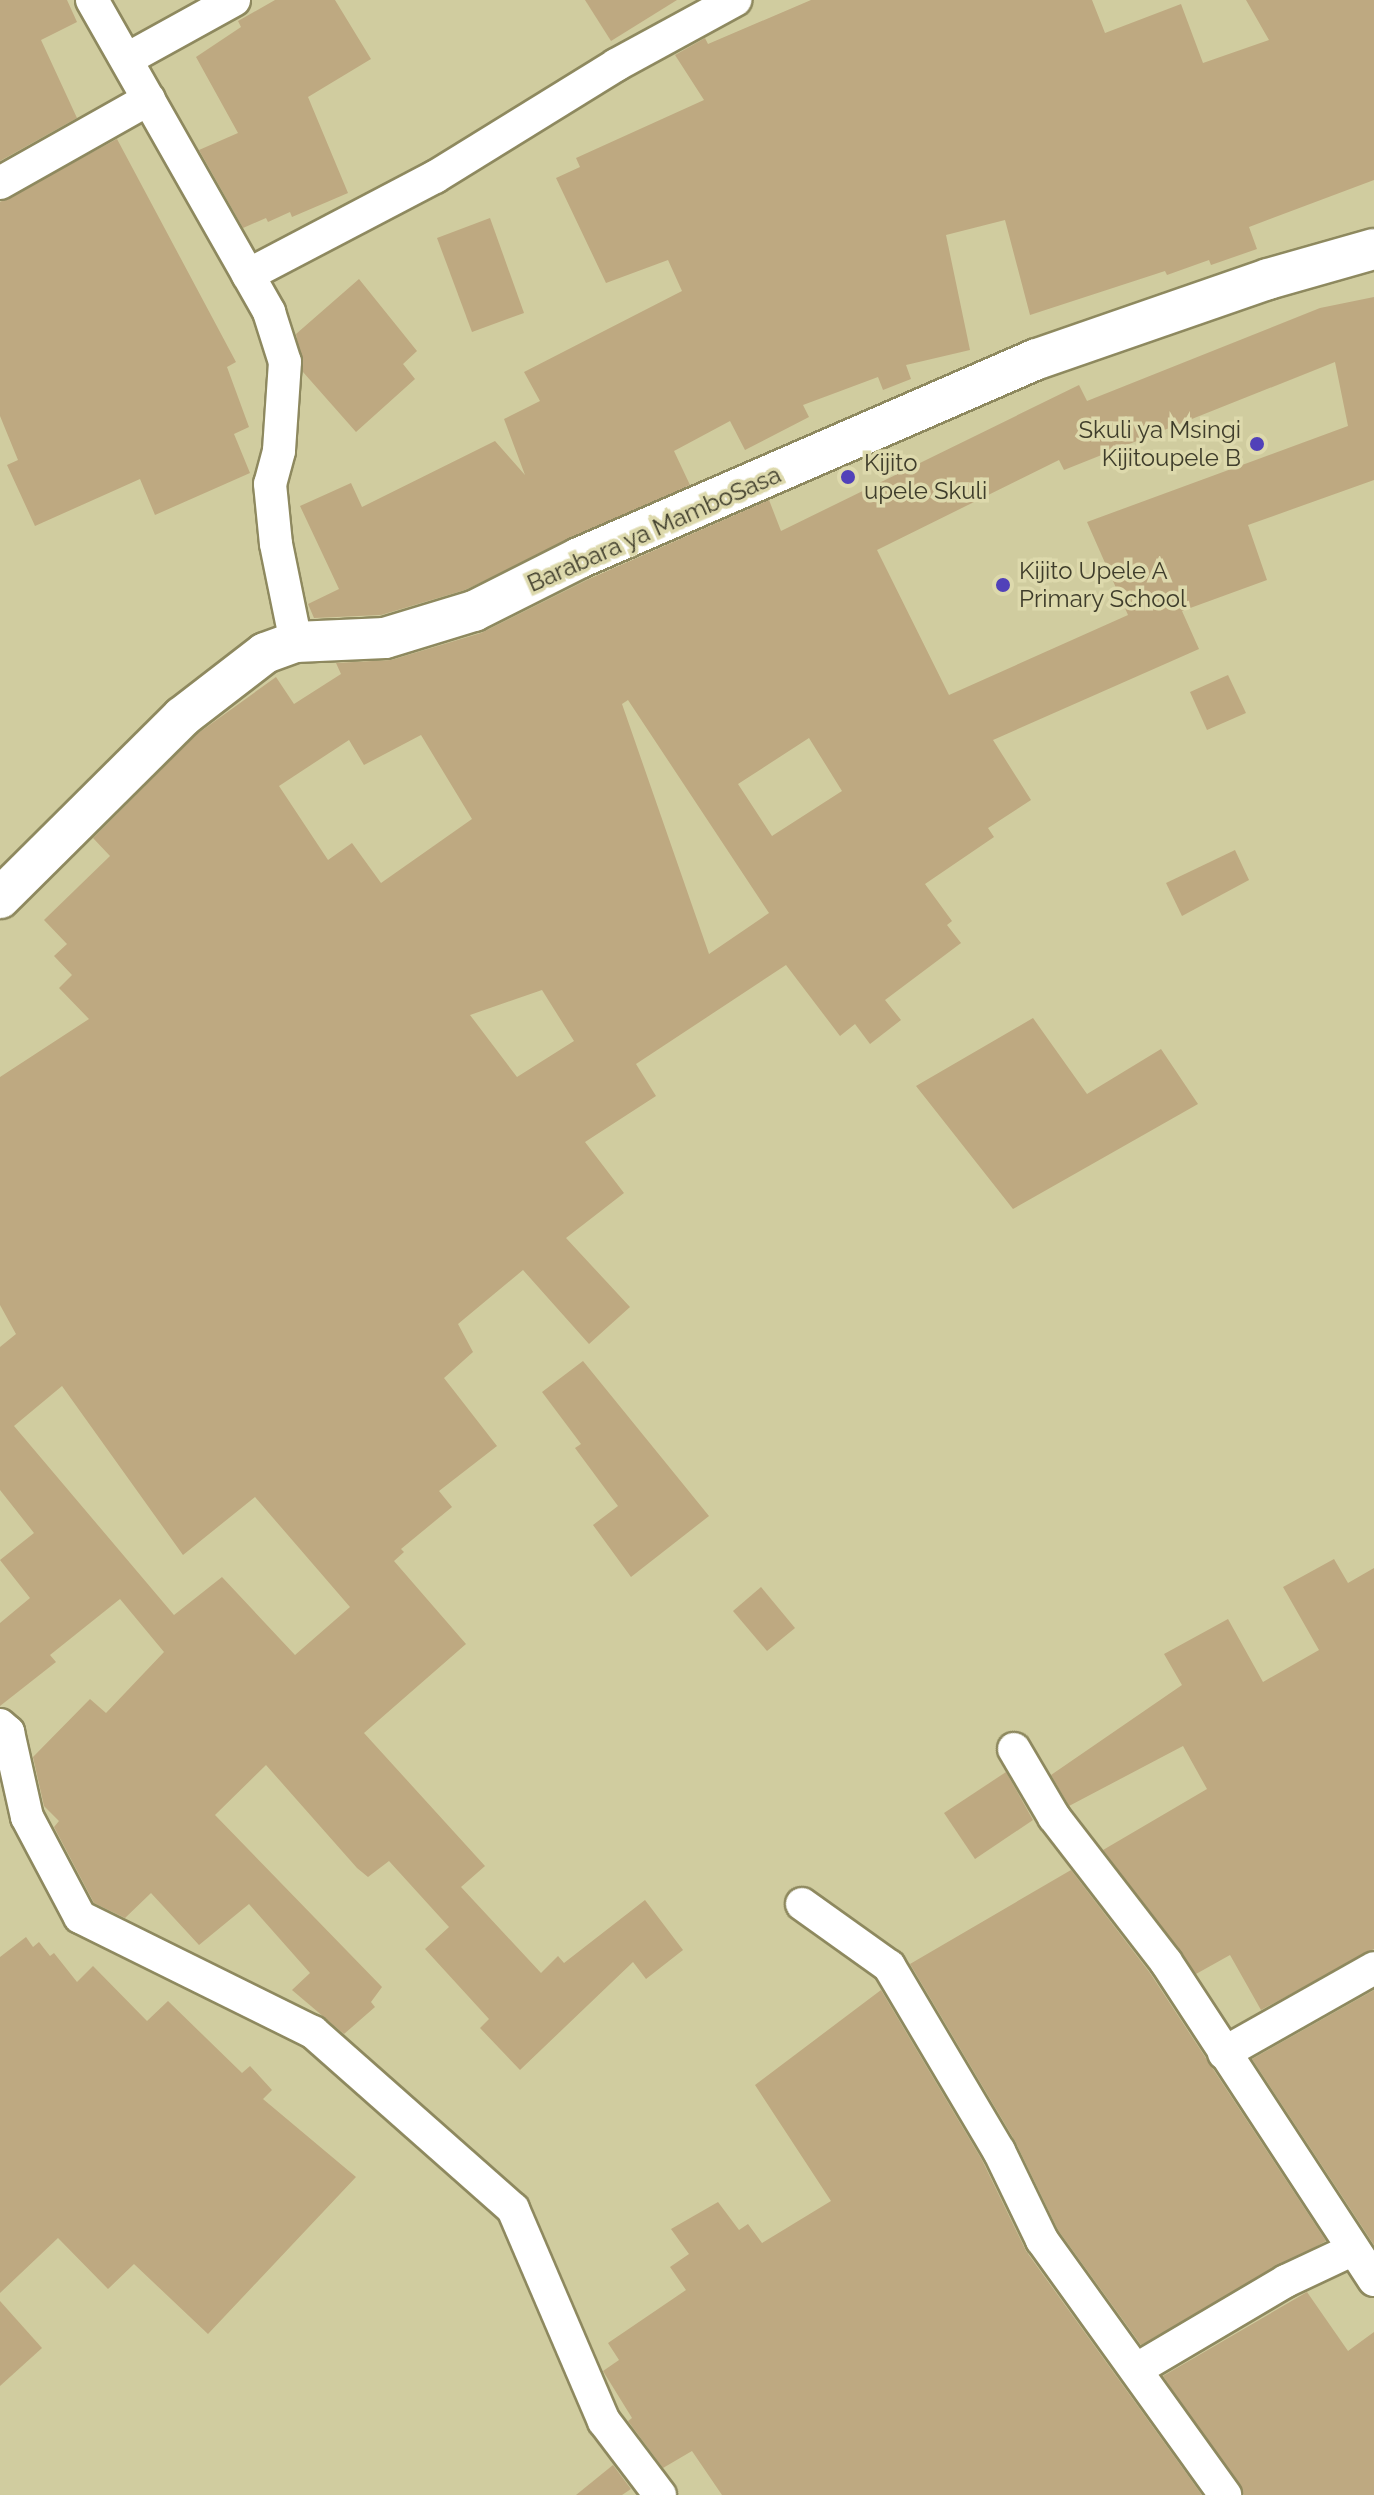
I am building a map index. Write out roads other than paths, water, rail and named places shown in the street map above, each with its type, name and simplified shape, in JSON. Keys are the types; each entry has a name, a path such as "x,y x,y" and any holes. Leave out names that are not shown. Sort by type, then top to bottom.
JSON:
{"street":[{"path":"92,0 129,58 269,312 285,362 279,451 270,484 276,544 296,642"},
{"path":"129,58 234,0"},
{"path":"248,275 435,177 616,65 735,0"},
{"path":"0,183 149,99"},
{"name":"Barabara ya MamboSasa","path":"0,898 104,791 224,680 265,653 296,642 385,638 474,611 579,558 1037,359 1268,279 1374,249"},
{"path":"0,1725 8,1732 27,1817 80,1917 313,2032 513,2209 604,2421 660,2495"},
{"path":"1014,1749 1054,1817 1166,1962 1374,2280"},
{"path":"802,1904 889,1966 999,2151 1042,2240 1225,2495"},
{"path":"1224,2053 1374,1968"},
{"path":"1137,2369 1286,2281 1352,2250"}],"place":[{"name":"Skuli ya Msingi Kijitoupele B","path":"1257,444"},
{"name":"Kijito upele Skuli","path":"848,477"},
{"name":"Kijito Upele A Primary School","path":"1003,585"}]}
